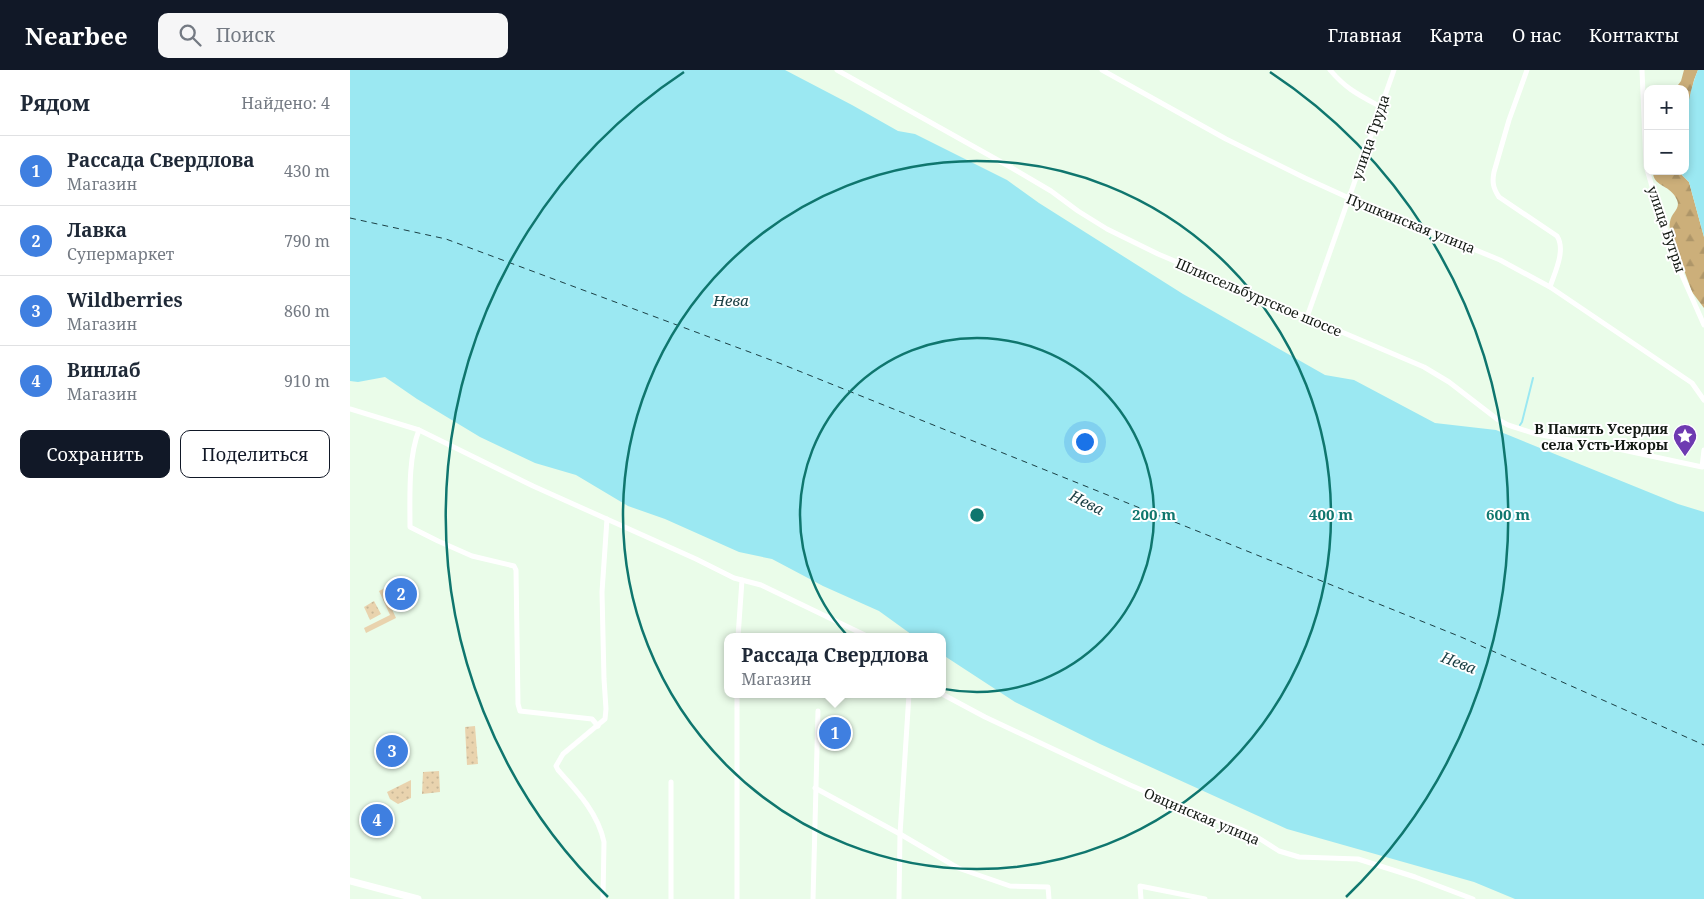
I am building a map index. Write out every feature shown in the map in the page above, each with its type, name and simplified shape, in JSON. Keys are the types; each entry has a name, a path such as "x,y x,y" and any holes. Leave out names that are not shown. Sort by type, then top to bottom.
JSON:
{"main road":[{"path":"350,881 418,899"}],"street":[{"name":"Шлиссельбургское шоссе","path":"837,70 1012,168 1051,191 1107,229 1158,254 1424,367 1449,382 1497,419 1508,424 1536,434 1702,467 1704,450"},
{"name":"Пушкинская улица","path":"1102,70 1226,139 1349,198 1500,260 1550,287 1692,383 1704,400"},
{"path":"1330,70 1342,84 1355,94 1381,107"},
{"name":"улица Труда","path":"1307,317 1394,70"},
{"path":"1527,70 1509,120 1492,180 1499,197 1557,236 1560,241 1560,253 1550,287"},
{"name":"улица Бугры","path":"1642,70 1646,166 1671,245 1704,325"},
{"path":"350,409 419,430 533,486 734,578 761,586 861,633"},
{"path":"419,430 416,438 410,479 410,527 472,556 514,566 516,570 518,704 520,711 592,719 598,726"},
{"path":"603,899 604,842 602,832 586,803 556,766 563,754 605,719 602,592 607,519"},
{"path":"738,633 742,580"},
{"name":"Овцинская улица","path":"946,696 985,717 1130,785 1240,829 1257,837 1278,851 1299,857 1358,859 1473,899"},
{"path":"737,698 737,899"},
{"path":"900,899 900,834 908,698"},
{"path":"813,899 818,710"},
{"path":"671,782 671,899"},
{"path":"815,788 958,868 1010,886 1048,887 1049,899"},
{"path":"1141,899 1140,886 1206,899"}],"green space":[{"path":"1684,70 1698,70 1689,103 1689,85 1678,85"},
{"path":"1653,175 1682,175 1689,182 1704,237 1704,308 1692,292 1671,234 1670,223 1678,206 1677,200 1671,191 1654,178"},
{"path":"385,588 396,618 366,633 364,628 390,615 379,591"},
{"path":"374,601 381,614 370,620 364,607"},
{"path":"475,726 478,764 467,765 465,727"},
{"path":"439,771 440,792 422,794 423,772"},
{"path":"411,780 411,798 398,804 390,799 387,792"}],"water":[{"name":"Нева","path":"350,70 785,70 898,131 915,134 1007,180 1039,203 1183,294 1325,375 1354,380 1435,423 1496,430 1678,504 1704,512 1704,899 1515,899 1474,882 1287,829 1100,744 1015,702 946,657 946,633 909,633 879,611 823,586 772,559 739,552 665,519 628,506 576,475 535,463 480,437 417,399 385,377 358,382 350,381"},
{"path":"1698,70 1704,70 1704,237 1689,182 1682,175 1689,175 1689,101"}],"waterway":[{"path":"1520,425 1533,378"}],"ferry route":[{"path":"350,218 446,239 779,363 1461,637 1704,745"}],"place":[{"name":"В Память Усердия села Усть-Ижоры","path":"1685,457"},
{"name":"Лавка","path":"401,594"},
{"name":"Рассада Свердлова","path":"835,733"},
{"name":"Wildberries","path":"392,751"},
{"name":"Винлаб","path":"377,820"}]}
